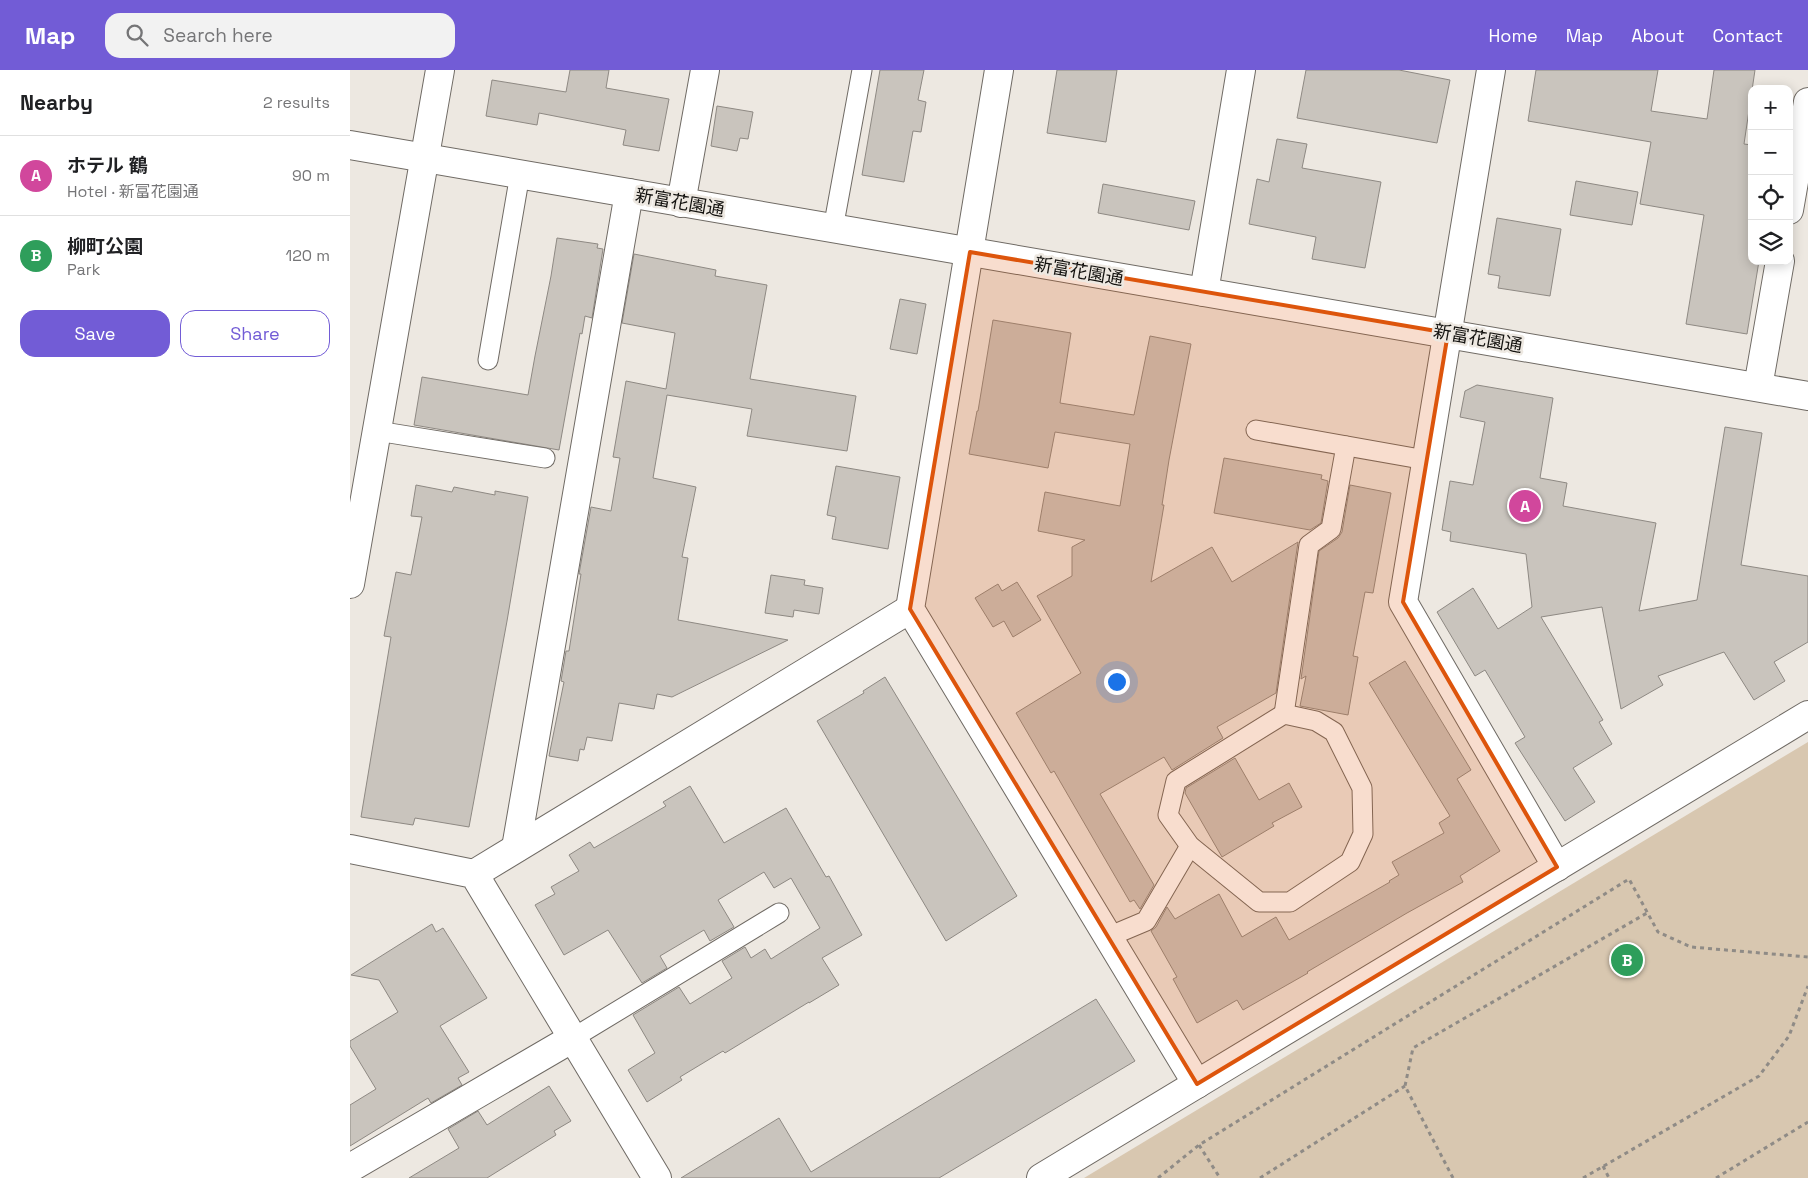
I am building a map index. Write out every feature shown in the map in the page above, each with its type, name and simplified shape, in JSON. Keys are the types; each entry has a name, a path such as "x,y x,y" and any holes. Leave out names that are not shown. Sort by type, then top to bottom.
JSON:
{"street":[{"path":"350,584 440,70"},
{"path":"681,202 704,70"},
{"path":"999,70 910,609 1197,1084"},
{"path":"1204,292 1241,70"},
{"path":"1491,70 1402,602 1557,867"},
{"path":"1793,187 1808,102"},
{"name":"新富花園通","path":"350,145 1808,396"},
{"path":"516,848 629,193"},
{"path":"1758,387 1779,265"},
{"path":"350,849 474,874 910,609"},
{"path":"1041,1178 1808,715"},
{"path":"474,874 657,1178"},
{"path":"350,1168 573,1038"}],"lane":[{"path":"833,229 862,70"},
{"path":"488,360 520,174"},
{"path":"1256,430 1426,460"},
{"path":"377,431 545,458"},
{"path":"1284,714 1309,545 1331,529 1346,446"},
{"path":"1284,714 1316,721 1334,732 1362,788 1363,834 1350,862 1290,902 1259,902 1190,846 1168,815 1176,781 1284,714"},
{"path":"1108,937 1146,921 1190,846"},
{"path":"573,1038 778,913"}],"path":[{"path":"1158,1178 1199,1144 1629,879 1658,932 1692,947 1808,957"},
{"path":"1454,1178 1405,1086 1413,1048 1647,913"},
{"path":"1583,1178 1759,1076 1789,1036 1808,986"},
{"path":"1260,1178 1405,1086"},
{"path":"1716,1178 1808,1122"},
{"path":"1199,1144 1220,1178"},
{"path":"1603,1166 1610,1178"}],"highlighted area":[{"path":"970,252 1448,333 1403,602 1557,867 1197,1084 910,609"}],"shaded area":[{"path":"1808,742 1808,1178 1084,1178"}],"building":[{"path":"570,70 609,70 606,88 669,99 659,151 623,145 626,130 539,113 537,125 486,116 492,80 566,92"},
{"path":"880,70 924,70 918,100 926,102 921,132 913,131 904,182 862,175"},
{"path":"1057,70 1117,70 1106,142 1047,133"},
{"path":"1306,70 1399,70 1450,80 1437,143 1297,118"},
{"path":"1536,70 1658,70 1651,111 1707,119 1714,70 1755,70 1753,85 1748,85 1748,117 1744,144 1748,144 1748,265 1758,265 1747,334 1686,324 1704,215 1640,204 1651,142 1528,121"},
{"path":"717,106 753,112 748,139 740,138 737,151 711,146"},
{"path":"1277,139 1307,144 1302,168 1381,182 1365,268 1312,259 1316,237 1249,224 1257,179 1269,182"},
{"path":"1576,181 1638,192 1632,225 1570,215"},
{"path":"1103,184 1195,201 1189,230 1098,213"},
{"path":"1497,218 1561,229 1550,296 1498,288 1500,276 1488,274"},
{"path":"557,238 598,244 597,248 603,249 592,318 585,316 582,334 580,333 559,450 414,425 422,377 528,395"},
{"path":"634,254 716,270 715,276 767,285 750,379 856,396 847,451 747,436 752,409 667,395 653,478 696,487 682,557 688,558 678,620 788,640 672,697 657,694 654,709 619,703 612,741 587,737 584,750 580,749 578,761 549,756 564,682 561,681 566,651 569,651 581,574 579,574 591,507 611,511 620,458 613,457 626,381 666,389 675,333 622,323"},
{"path":"900,299 926,304 917,354 890,349"},
{"path":"993,320 1071,333 1060,403 1134,415 1150,336 1191,344 1169,460 1162,505 1164,505 1151,582 1212,547 1232,582 1298,542 1276,693 1217,727 1223,738 1172,770 1164,757 1100,794 1154,885 1140,909 1134,900 1130,902 1054,771 1051,773 1016,713 1081,673 1037,596 1072,576 1072,547 1085,540 1038,531 1045,492 1120,506 1130,444 1055,432 1048,468 969,454"},
{"path":"1477,385 1553,398 1540,478 1567,483 1563,506 1656,523 1639,611 1697,600 1725,427 1762,433 1741,565 1808,576 1808,642 1774,662 1785,681 1754,700 1724,652 1658,676 1663,685 1621,709 1602,607 1541,617 1603,720 1599,722 1612,744 1573,768 1595,802 1565,821 1515,743 1525,737 1485,670 1475,676 1437,612 1473,588 1498,629 1532,607 1526,554 1450,541 1451,532 1442,530 1450,481 1473,485 1485,422 1460,417 1465,391"},
{"path":"1224,458 1322,475 1321,479 1328,481 1321,523 1310,530 1214,513"},
{"path":"836,466 900,477 888,549 832,539 836,517 827,515"},
{"path":"416,485 452,492 454,487 495,495 495,491 528,497 469,827 415,818 413,825 361,817 391,637 384,636 396,572 411,575 422,517 411,516"},
{"path":"1350,485 1391,493 1373,593 1365,592 1353,656 1358,657 1348,715 1300,706 1306,676 1301,679 1319,551 1338,538 1342,532"},
{"path":"771,575 805,580 804,585 823,588 819,614 794,610 793,617 765,613"},
{"path":"1017,582 1041,620 1013,637 1004,621 993,627 975,598 998,584 1002,591"},
{"path":"1405,661 1471,770 1457,779 1500,851 1460,876 1463,882 1243,1010 1237,1000 1197,1023 1173,979 1177,977 1151,931 1156,927 1167,907 1175,919 1219,894 1242,937 1276,917 1289,940 1390,882 1399,875 1392,862 1444,833 1439,823 1450,816 1369,683"},
{"path":"885,677 1017,896 946,941 817,721 864,693 863,691"},
{"path":"1235,758 1259,800 1289,783 1302,807 1272,823 1274,826 1222,857 1185,793 1186,788"},
{"path":"690,786 724,843 786,808 826,877 829,876 862,935 822,958 839,985 725,1053 723,1051 680,1077 682,1080 647,1102 628,1070 655,1053 633,1015 679,987 690,1004 732,978 722,961 745,947 751,958 765,949 771,959 820,928 791,878 774,888 764,872 718,900 734,927 710,941 704,930 660,956 667,968 642,983 608,930 564,955 535,905 555,894 551,887 579,871 569,855 590,842 594,848 666,806 663,802"},
{"path":"432,924 436,932 443,928 487,998 440,1026 469,1072 458,1078 462,1085 431,1103 428,1098 350,1146 350,1105 376,1089 350,1046 350,1041 398,1012 379,980 351,975"},
{"path":"1096,999 1135,1061 939,1178 681,1178 779,1118 811,1172"},
{"path":"549,1086 571,1121 554,1131 556,1135 487,1178 409,1178 459,1148 448,1129 478,1111 487,1125"}],"place":[{"name":"ホテル 鶴","path":"1525,506"},
{"name":"柳町公園","path":"1627,960"}]}
